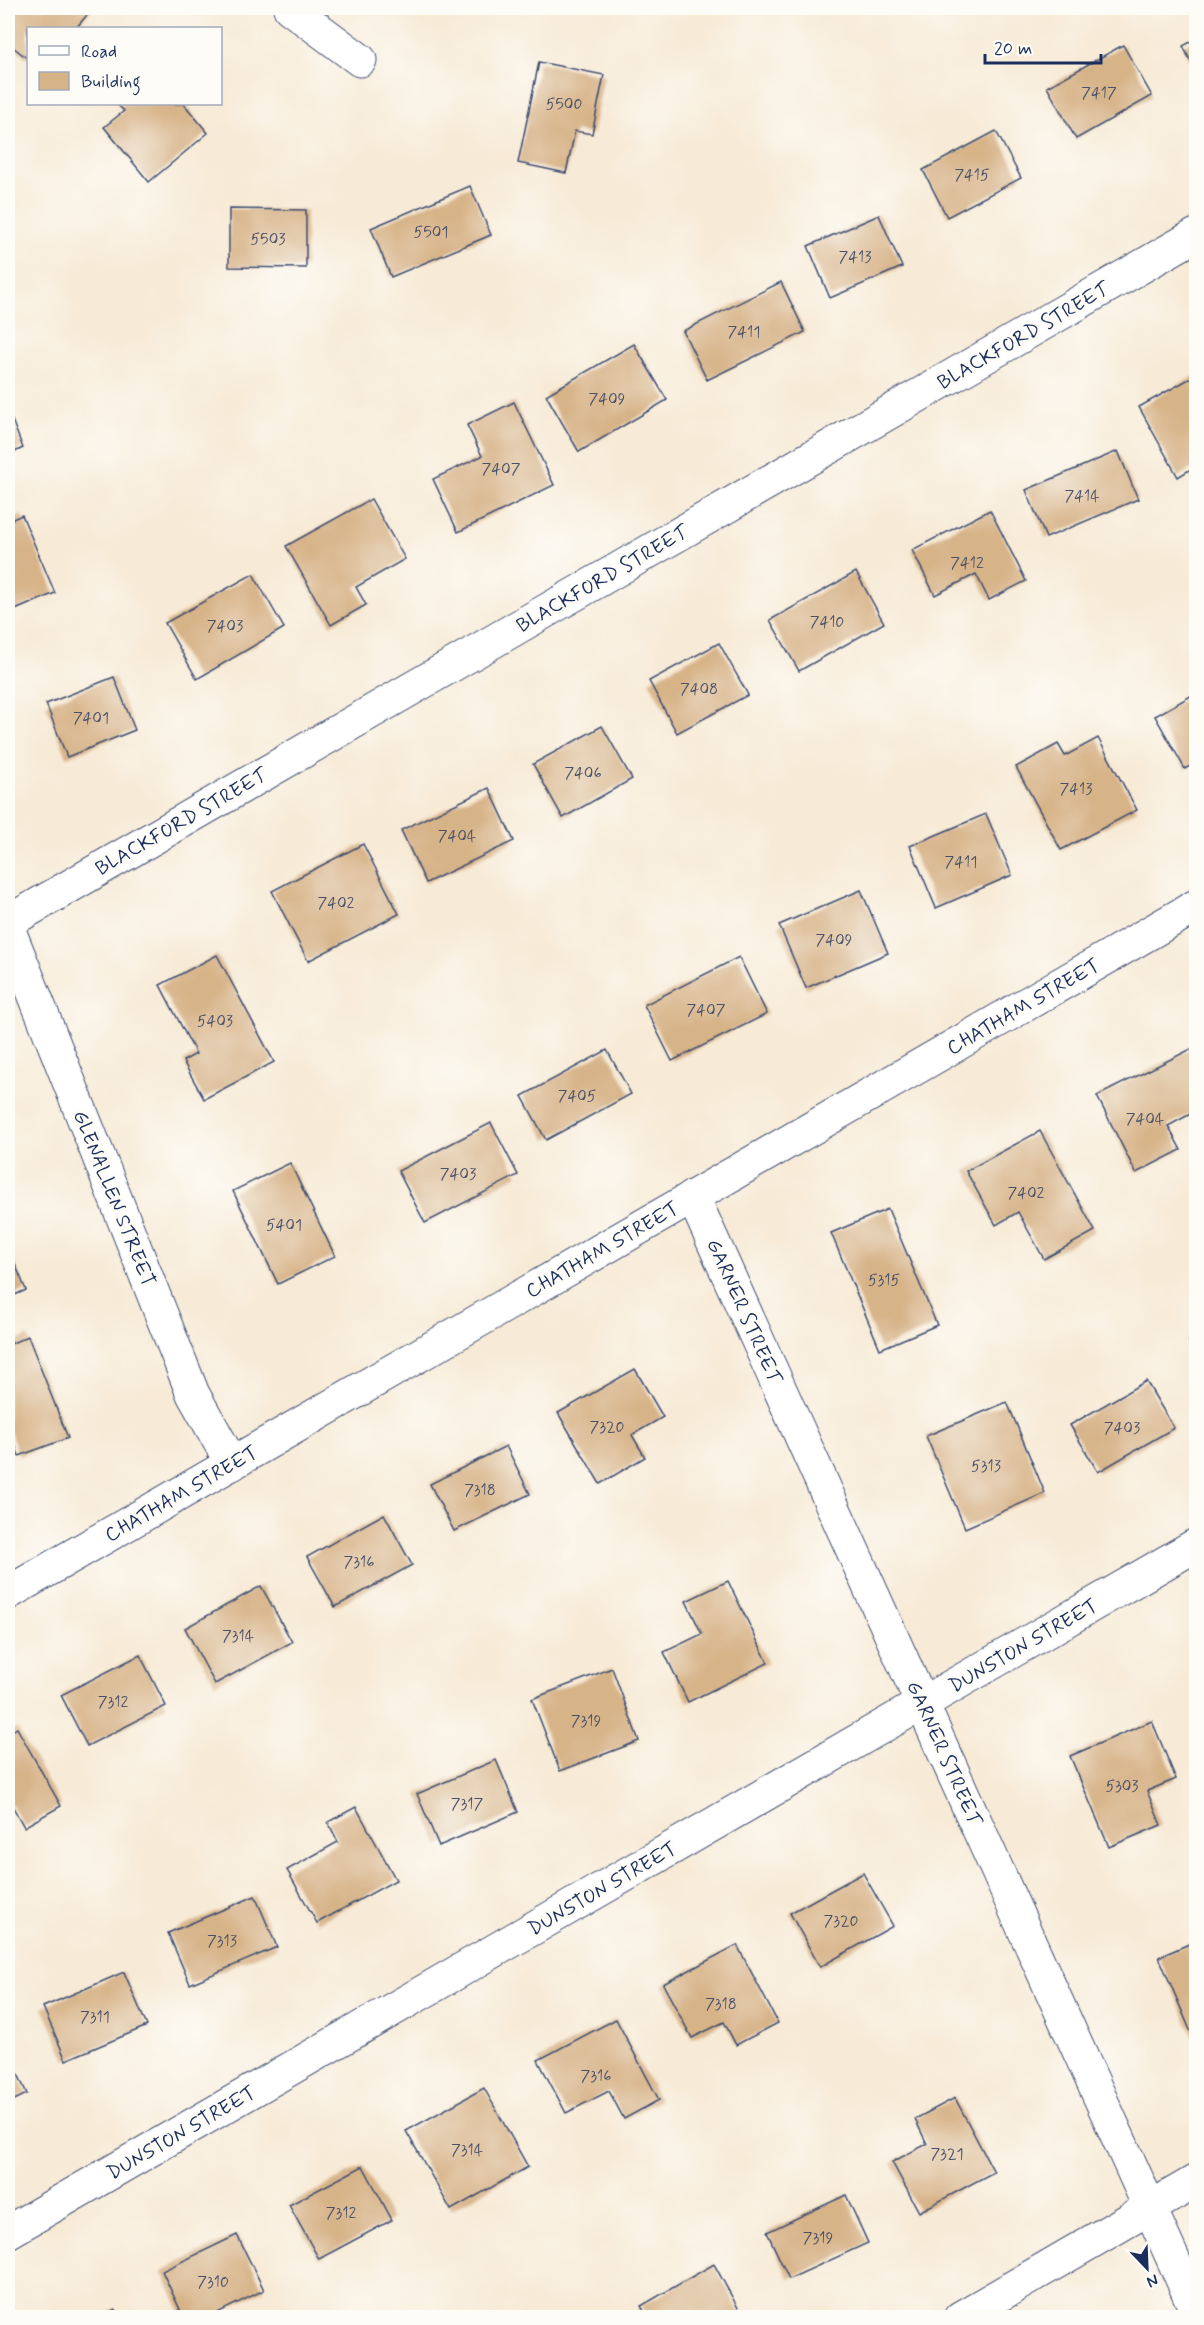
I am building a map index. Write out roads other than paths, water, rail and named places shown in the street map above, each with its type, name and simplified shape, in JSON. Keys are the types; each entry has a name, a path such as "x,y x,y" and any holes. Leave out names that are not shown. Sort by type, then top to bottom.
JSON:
{"street":[{"path":"290,8 360,60"},
{"name":"BLACKFORD STREET","path":"8,922 1197,235"},
{"name":"CHATHAM STREET","path":"8,1593 1197,906"},
{"name":"GLENALLEN STREET","path":"8,928 193,1394 232,1464"},
{"name":"GARNER STREET","path":"693,1197 1197,2310"},
{"name":"DUNSTON STREET","path":"8,2232 1197,1545"},
{"path":"960,2318 1197,2181"}]}
